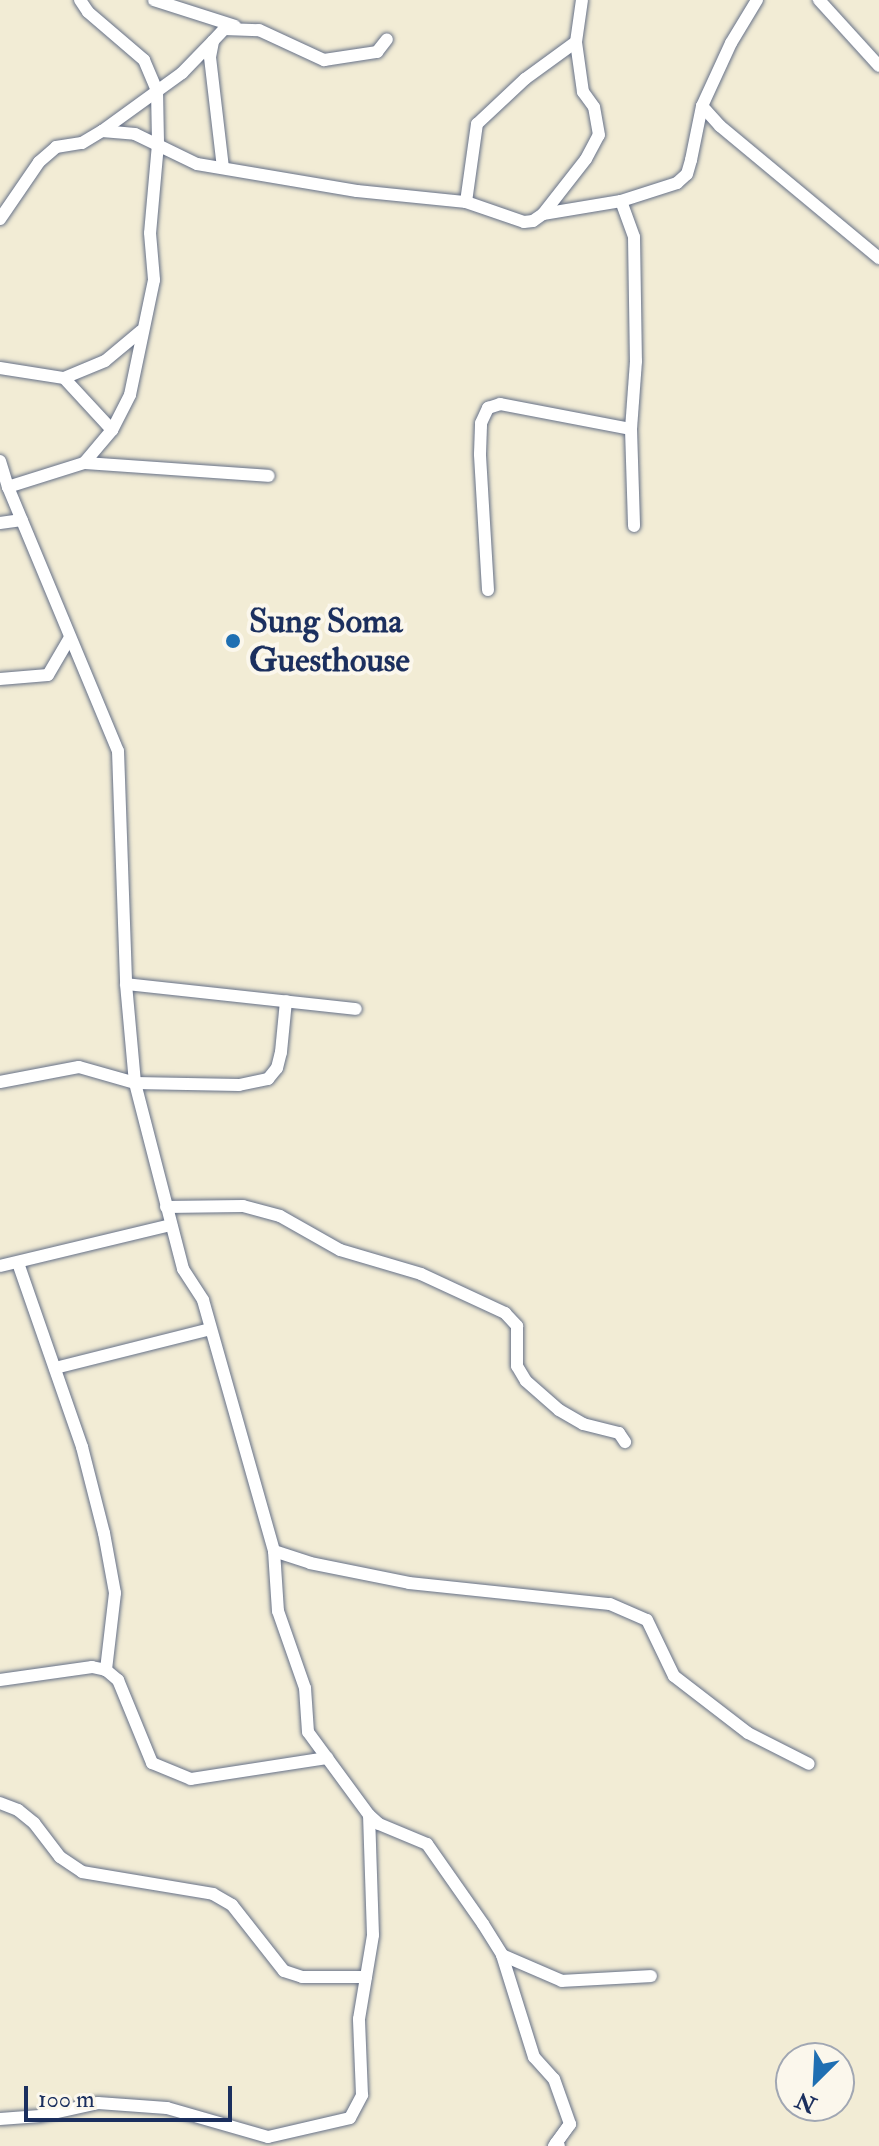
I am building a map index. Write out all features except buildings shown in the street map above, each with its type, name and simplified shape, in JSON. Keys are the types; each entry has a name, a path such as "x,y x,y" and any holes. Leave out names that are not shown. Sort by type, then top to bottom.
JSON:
{"street":[{"path":"80,0 88,12 144,60 157,90 158,144 150,233 154,280 130,395 112,430 84,463"},
{"path":"154,0 238,27 259,30 324,60 377,52 387,39"},
{"path":"543,214 599,135 594,107 583,92 576,42 582,0"},
{"path":"102,131 135,134 197,164 357,191 466,202 524,222 543,214 621,201 677,183 687,174 702,106 731,43 757,0"},
{"path":"819,0 879,66"},
{"path":"0,219 39,162 56,147 82,143 102,131 182,73 224,29 238,27"},
{"path":"213,41 210,57 223,168"},
{"path":"466,202 477,124 525,79 576,42"},
{"path":"702,106 720,126 879,258"},
{"path":"621,201 634,237 636,361 631,429 634,526"},
{"path":"0,368 64,378 105,361 141,331"},
{"path":"64,378 112,430"},
{"path":"488,590 480,454 481,423 488,408 500,404 631,429"},
{"path":"0,461 69,639 118,751 126,984 135,1083 183,1269 203,1300 274,1551 278,1611 305,1688 308,1732 369,1815 379,1824 427,1844 502,1955 534,2057 554,2079 570,2124 557,2146"},
{"path":"8,487 84,463 269,476"},
{"path":"0,523 22,520"},
{"path":"0,679 48,675 69,639"},
{"path":"126,984 356,1009"},
{"path":"0,1082 79,1067 135,1083 239,1085 268,1079 277,1068 286,1001"},
{"path":"166,1207 243,1206 280,1216 340,1250 421,1274 505,1313 517,1326 517,1366 526,1381 559,1410 583,1424 619,1433 625,1442"},
{"path":"0,1266 171,1225"},
{"path":"18,1263 82,1447 115,1593 106,1670"},
{"path":"55,1368 210,1329"},
{"path":"274,1551 310,1563 409,1583 610,1604 647,1620 674,1676 748,1733 809,1764"},
{"path":"0,1680 92,1667 106,1670 118,1680 152,1763 191,1779 327,1758"},
{"path":"0,1803 18,1810 34,1823 60,1857 82,1872 213,1894 232,1905 284,1971 302,1977 366,1977"},
{"path":"0,2119 112,2104 167,2108 268,2137 350,2118 360,2106 362,2095 359,2019 373,1935 369,1815"},
{"path":"502,1955 562,1981 651,1976"}],"place":[{"name":"Sung Soma Guesthouse","path":"233,641"}]}
